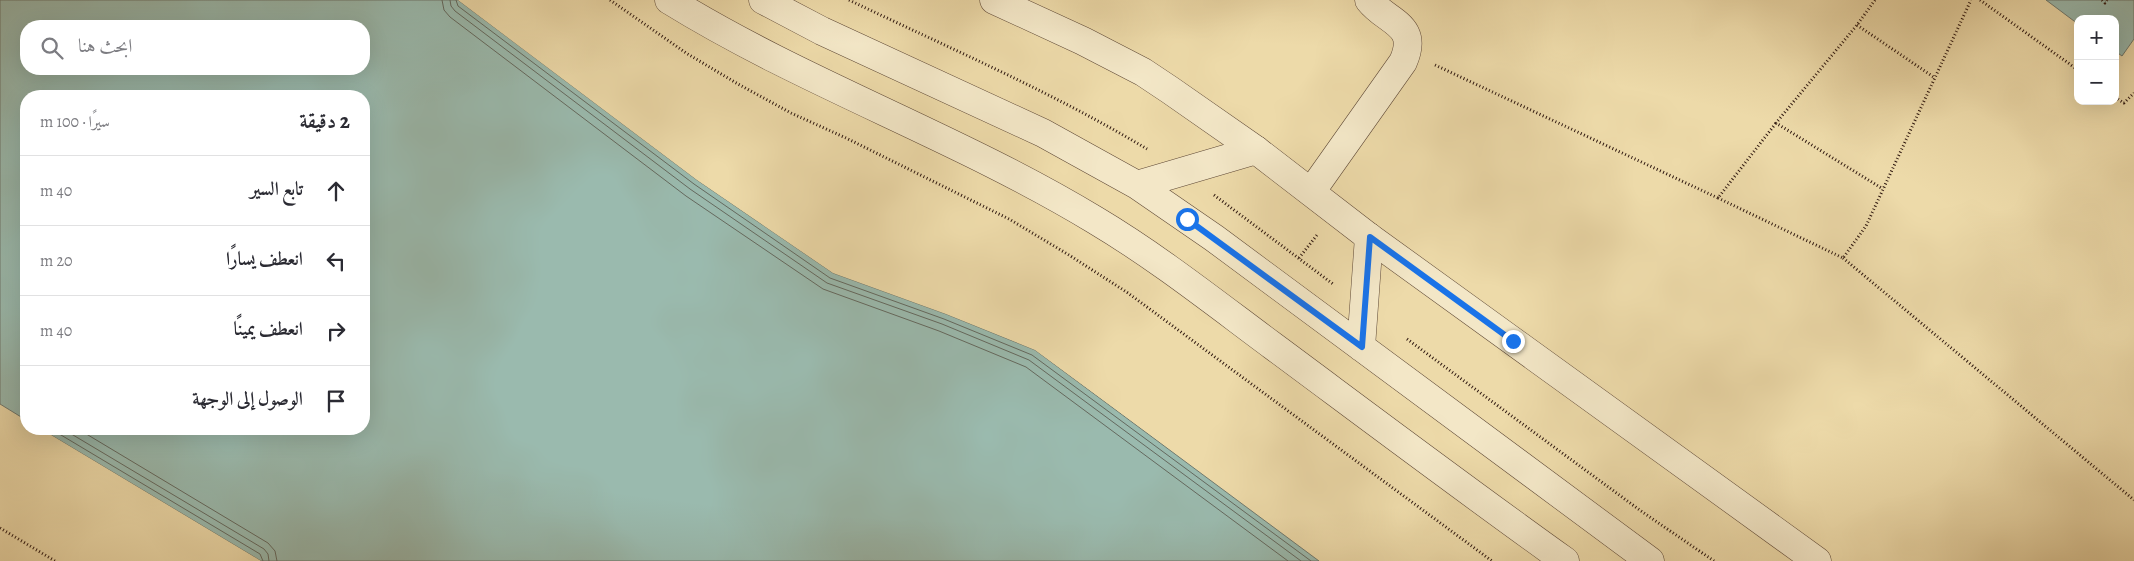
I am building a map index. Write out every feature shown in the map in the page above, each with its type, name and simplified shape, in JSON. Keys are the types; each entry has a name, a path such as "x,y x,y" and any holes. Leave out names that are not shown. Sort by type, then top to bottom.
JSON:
{"street":[{"path":"669,0 728,36 788,67 1035,185 1098,221 1235,318 1565,561"},
{"path":"763,0 822,31 1043,133 1137,185 1214,238 1650,561"},
{"path":"994,0 1083,41 1143,72 1256,150 1370,237 1817,561"},
{"path":"1310,192 1408,53 1408,42 1405,32 1399,23 1374,6 1369,0"},
{"path":"1137,185 1256,150"},
{"path":"1362,347 1370,237"}],"path":[{"path":"610,0 686,54 738,84 791,113 846,138 1009,219 1069,255 1178,329 1492,561"},
{"path":"1718,198 1875,0"},
{"path":"1843,258 1866,226 1971,0"},
{"path":"1980,0 2074,67"},
{"path":"2102,0 2105,3 2107,0"},
{"path":"1857,25 1935,78"},
{"path":"1408,53 1843,258 2134,500"},
{"path":"2119,100 2124,103 2134,93"},
{"path":"1776,123 1883,189"},
{"path":"0,528 55,561"}],"water":[{"path":"0,0 458,0 697,180 833,273 946,314 1035,350 1319,561 261,561 51,435 370,435 370,90 20,90 20,416 0,404"},
{"path":"2046,0 2134,0 2134,39 2122,56 2119,54 2119,15 2074,15 2074,21"}],"pier":[{"path":"458,0 463,0 698,178 834,271 947,312 1036,348 1322,561 1035,350 946,314 833,273 697,180"},
{"path":"49,435 261,561 257,561"}],"route":[{"path":"1187,219 1362,347 1370,237 1513,341"}]}
